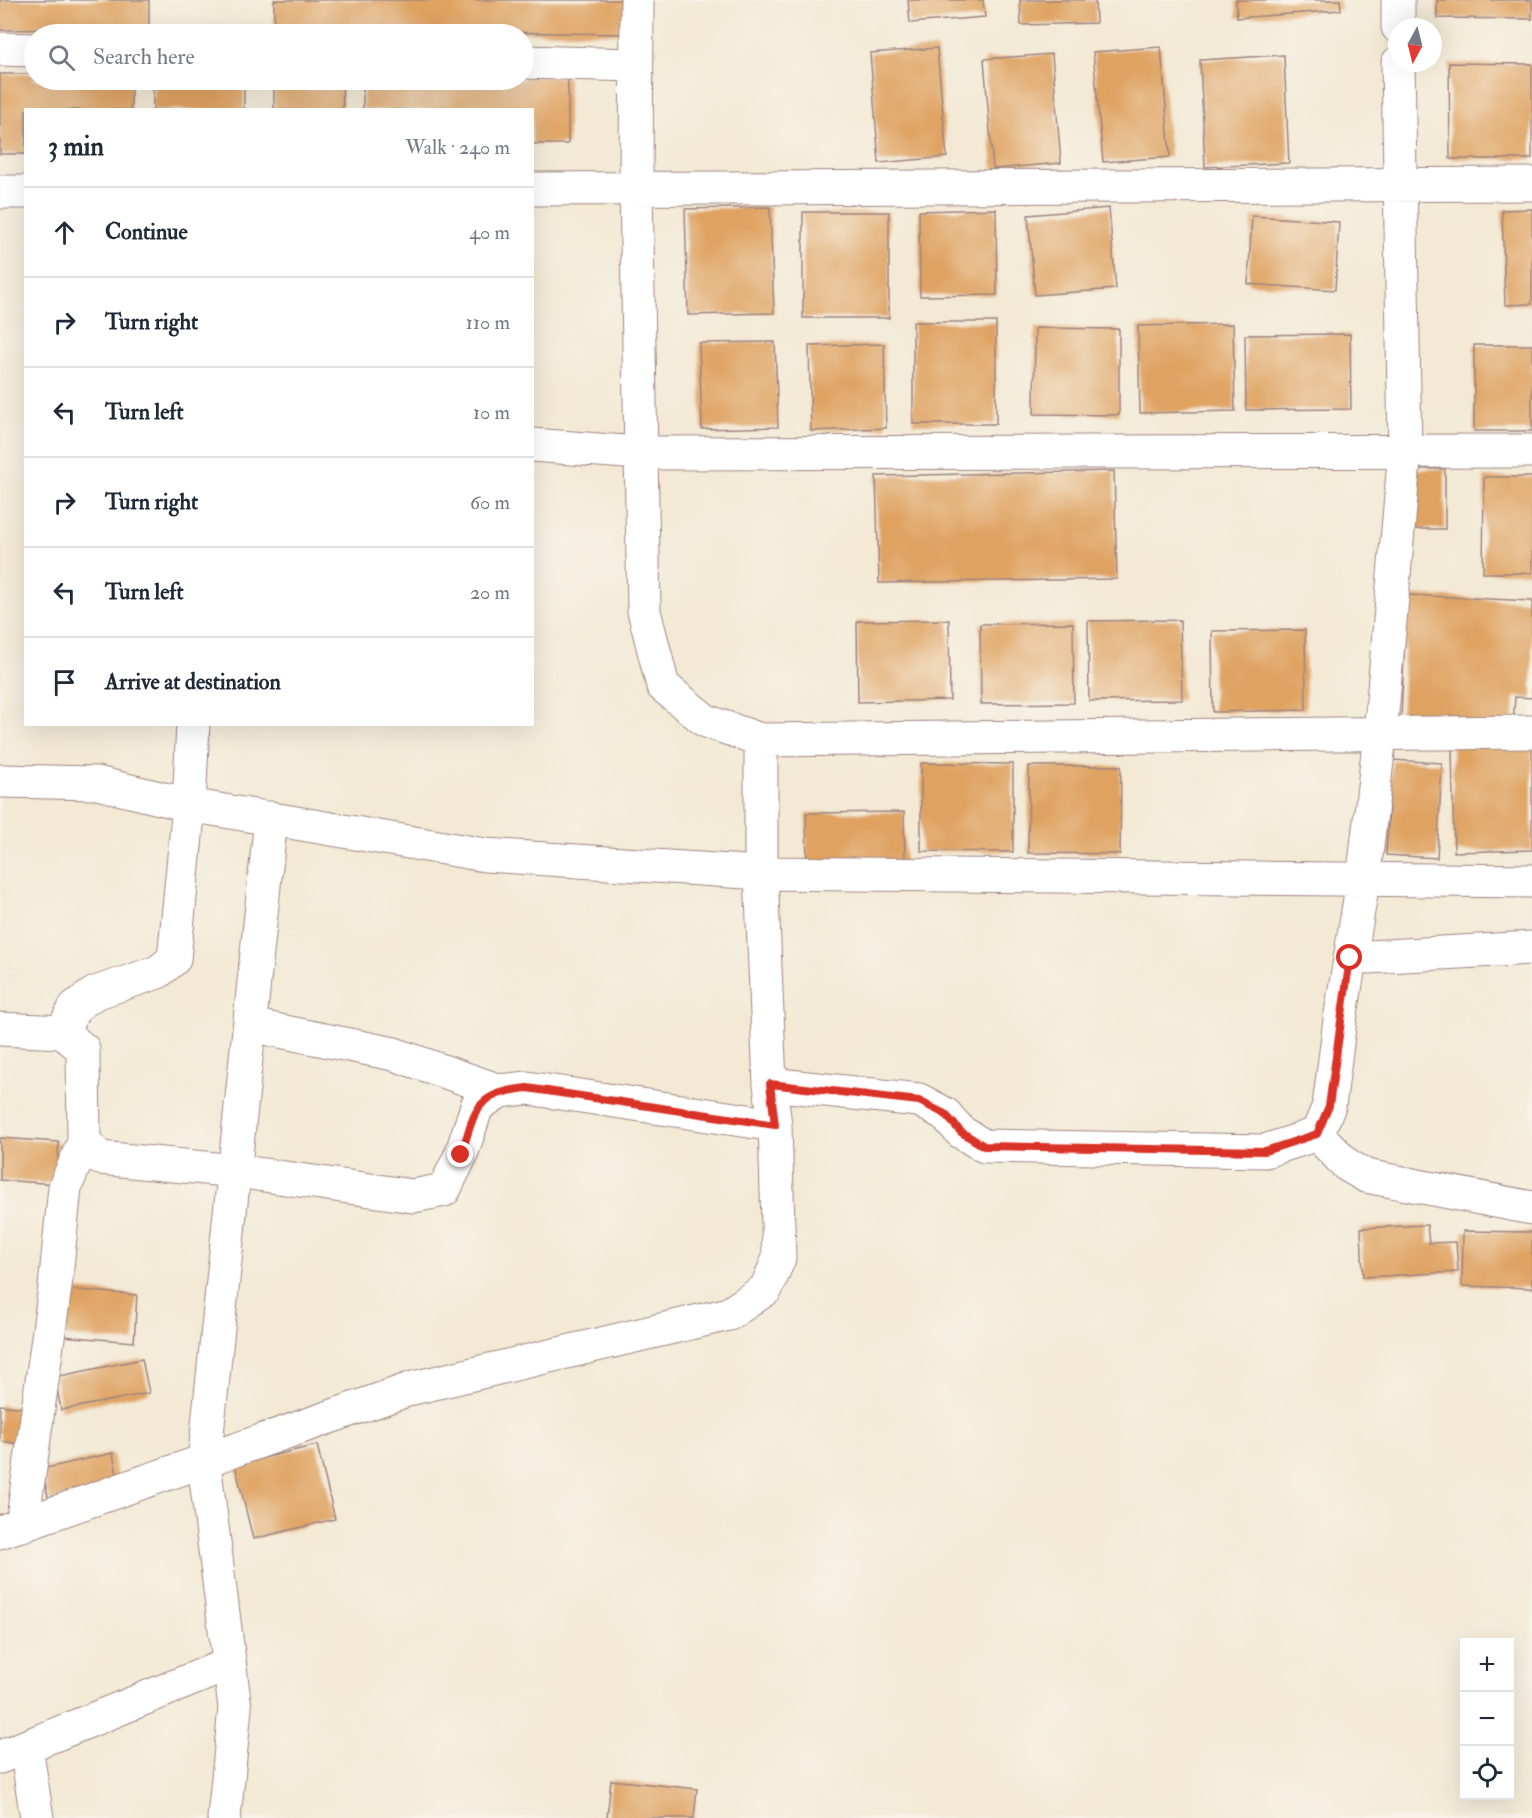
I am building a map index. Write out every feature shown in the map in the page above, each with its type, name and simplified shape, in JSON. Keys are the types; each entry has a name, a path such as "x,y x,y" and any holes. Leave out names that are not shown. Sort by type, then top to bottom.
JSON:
{"street":[{"path":"637,0 636,188 639,453 644,611 663,686 706,721 760,741 1532,732"},
{"path":"1398,0 1398,18"},
{"path":"0,49 24,50"},
{"path":"534,62 636,65"},
{"path":"770,1084 919,1101 945,1114 961,1132 984,1146 1265,1151 1317,1134 1329,1106 1363,881 1380,735 1405,450 1398,72"},
{"path":"534,189 1532,184"},
{"path":"0,192 24,192"},
{"path":"534,445 639,453 1532,451"},
{"path":"62,1032 75,1007 95,993 158,972 174,959 189,805 193,726"},
{"path":"0,1029 62,1032 83,1049 81,1073 84,1142 65,1187 55,1287 11,1529 413,1388 729,1314 766,1289 779,1258 775,1125 770,1084 761,873 760,741"},
{"path":"0,781 98,783 189,805 485,855 761,873 1532,881"},
{"path":"224,1818 235,1708 204,1463 272,818"},
{"path":"1350,958 1532,948"},
{"path":"250,1025 394,1054 500,1091 527,1088 775,1125"},
{"path":"84,1142 100,1158 236,1171 413,1196 444,1190 461,1155 477,1106 500,1091"},
{"path":"1317,1134 1347,1165 1366,1176 1532,1208"},
{"path":"37,1818 13,1752 228,1665"}],"building":[{"path":"0,0 149,0 149,24 24,24 24,30 0,30"},
{"path":"274,0 627,0 627,34 534,33 534,24 274,24"},
{"path":"908,0 983,0 985,17 910,23"},
{"path":"1020,0 1095,0 1096,23 1021,25"},
{"path":"1236,0 1340,0 1341,10 1237,18"},
{"path":"1437,0 1532,0 1532,19 1437,18"},
{"path":"1161,47 1170,157 1103,162 1093,52"},
{"path":"937,48 947,157 879,163 870,53"},
{"path":"1052,54 1061,163 993,169 984,59"},
{"path":"1284,55 1289,163 1205,167 1200,60"},
{"path":"1449,63 1532,64 1532,159 1450,159"},
{"path":"0,74 24,74 24,90 131,90 131,108 24,108 24,154 0,154"},
{"path":"534,77 568,77 568,144 534,144 534,108 363,108 363,90 534,90"},
{"path":"153,90 244,90 244,108 153,108"},
{"path":"274,90 342,90 343,108 274,108"},
{"path":"770,207 774,313 688,315 685,209"},
{"path":"1109,208 1116,289 1035,295 1028,215"},
{"path":"996,209 997,295 920,296 919,211"},
{"path":"1532,209 1532,304 1505,305 1502,210"},
{"path":"803,212 889,212 889,318 803,318"},
{"path":"1252,216 1339,222 1335,290 1248,284"},
{"path":"913,322 996,322 996,424 913,424"},
{"path":"1233,324 1235,411 1140,413 1138,326"},
{"path":"1035,328 1119,329 1119,415 1034,414"},
{"path":"1350,334 1351,409 1246,410 1245,335"},
{"path":"775,342 778,427 702,429 699,343"},
{"path":"884,344 886,428 811,431 809,346"},
{"path":"1474,345 1532,345 1532,431 1474,431"},
{"path":"1413,469 1445,469 1445,529 1413,529"},
{"path":"1114,471 1117,579 879,583 876,476"},
{"path":"1484,477 1532,477 1532,573 1483,573"},
{"path":"1407,595 1532,601 1532,698 1515,697 1513,725 1401,719"},
{"path":"949,620 950,700 858,702 857,621"},
{"path":"1180,620 1182,700 1089,701 1088,621"},
{"path":"1073,623 1074,703 981,704 980,624"},
{"path":"1305,630 1306,710 1213,712 1212,631"},
{"path":"1532,744 1532,850 1454,852 1452,745"},
{"path":"1392,760 1442,763 1437,858 1386,855"},
{"path":"921,763 1013,764 1013,852 921,851"},
{"path":"1029,766 1121,766 1120,854 1028,853"},
{"path":"904,812 905,862 807,863 806,813"},
{"path":"0,1138 59,1142 56,1184 0,1180"},
{"path":"1427,1225 1429,1243 1456,1242 1458,1272 1363,1277 1361,1228"},
{"path":"1463,1231 1532,1232 1532,1288 1462,1286"},
{"path":"67,1289 137,1295 134,1342 62,1336"},
{"path":"142,1359 149,1393 61,1410 55,1377"},
{"path":"0,1405 31,1409 26,1445 0,1441"},
{"path":"317,1445 335,1519 253,1539 235,1465"},
{"path":"113,1453 119,1486 49,1501 42,1469"},
{"path":"611,1780 697,1789 694,1818 607,1818"}],"route":[{"path":"461,1155 477,1106 500,1091 527,1088 775,1125 770,1084 919,1101 945,1114 961,1132 984,1146 1265,1151 1317,1134 1329,1106 1350,958"}]}
